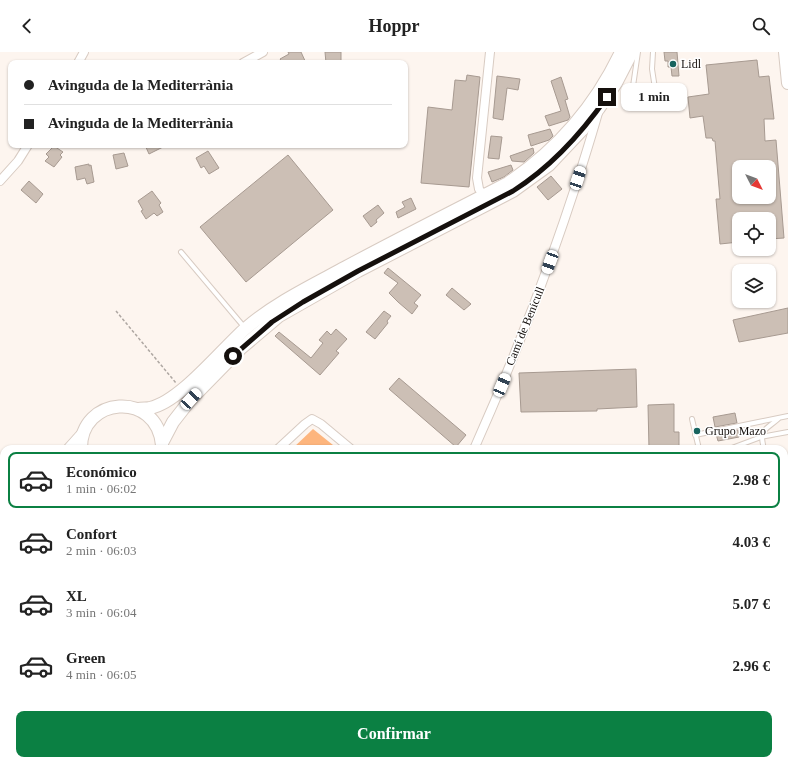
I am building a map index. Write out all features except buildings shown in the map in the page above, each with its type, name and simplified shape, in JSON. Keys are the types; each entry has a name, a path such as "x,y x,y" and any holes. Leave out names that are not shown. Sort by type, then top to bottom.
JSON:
{"main road":[{"path":"162,445 173,422 191,399 240,349 275,319 345,278 513,191 549,165 599,108 616,83 632,52"},
{"path":"785,52 788,82"},
{"path":"81,445 84,430 91,420 99,413 109,408 120,406 150,408 160,405 198,375 245,329 292,296 424,226 508,184 526,172 558,143 595,97 606,81 619,56"},
{"path":"138,408 144,411 155,424 160,432 162,445"}],"street":[{"path":"248,60 263,52"},
{"path":"484,196 479,189 477,178 490,52"},
{"name":"Camí de Benicull","path":"476,445 530,316 555,249 599,108"},
{"path":"0,181 18,161 26,148"},
{"path":"282,445 312,419 321,424 347,445"},
{"path":"71,445 84,430"}],"lane":[{"path":"638,52 632,94 634,99 638,102 647,104 654,99 656,95 652,69 653,52"},
{"path":"182,252 245,329"},
{"path":"695,435 788,416"},
{"path":"763,445 761,437 762,432 779,418"},
{"path":"692,419 698,445"},
{"path":"740,445 761,437 788,432"}],"path":[{"path":"116,311 182,389"}],"shaded area":[{"path":"313,429 333,445 296,445"}],"place":[{"name":"Lidl","path":"673,64"},
{"name":"Grupo Mazo","path":"697,431"}],"route":[{"path":"233,356 253,337 279,316 358,271 524,184 549,165 561,153 582,130 607,97"}]}
